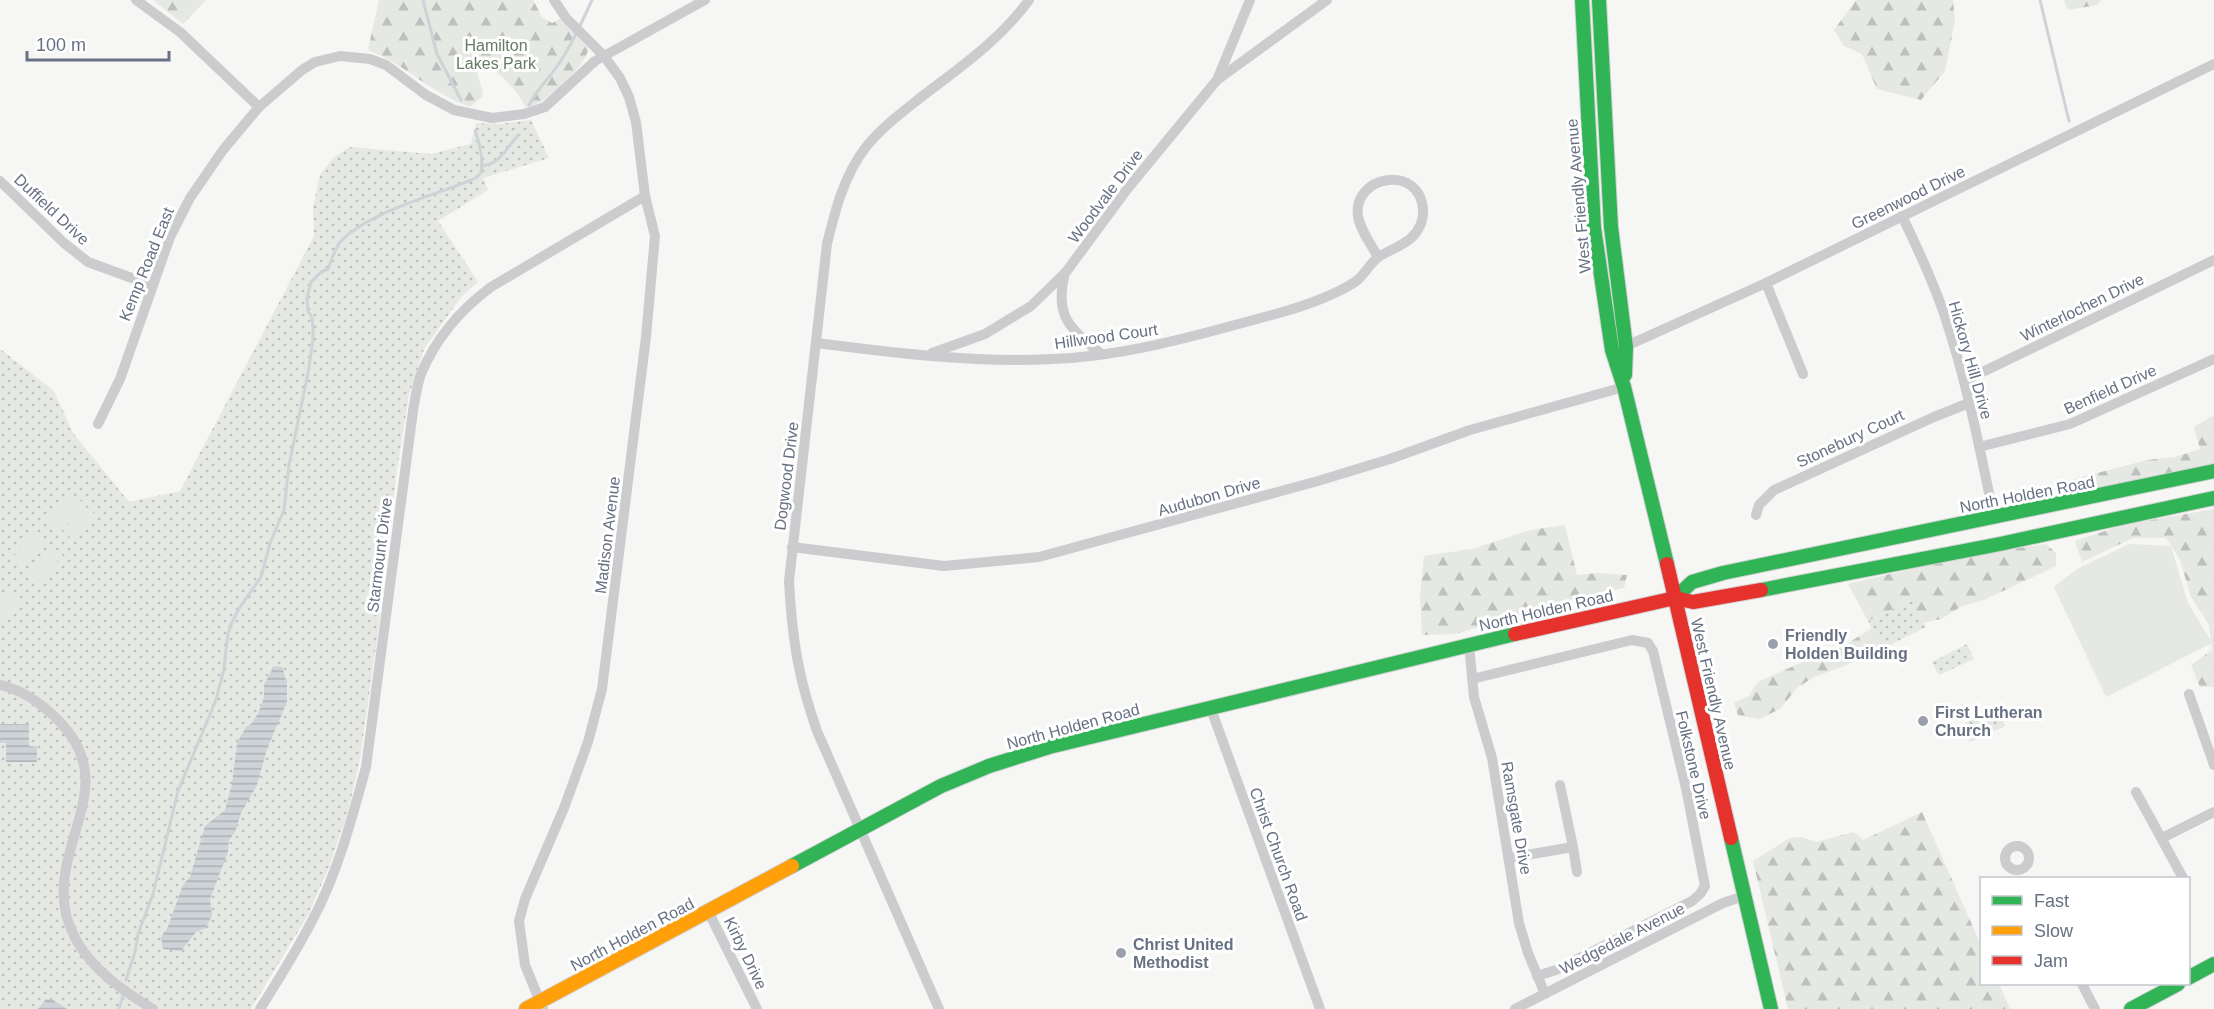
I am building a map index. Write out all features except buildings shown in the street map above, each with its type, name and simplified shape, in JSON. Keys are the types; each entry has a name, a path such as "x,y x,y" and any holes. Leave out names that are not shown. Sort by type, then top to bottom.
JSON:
{"main road":[{"name":"West Friendly Avenue","path":"1582,0 1594,228 1619,348"},
{"name":"West Friendly Avenue","path":"1599,0 1611,227 1619,348 1624,387 1771,1009"},
{"name":"North Holden Road","path":"1675,598 1692,582 1723,573 2214,471"},
{"name":"North Holden Road","path":"526,1009 542,1005 708,911 941,786 989,766 1049,747 1469,645 1675,598 1693,602 1723,597 2000,544 2214,498"},
{"path":"2190,977 2214,964"},
{"path":"2131,1009 2176,985"}],"street":[{"path":"136,0 180,32 259,107"},
{"path":"554,0 566,18 604,56"},
{"name":"Kemp Road East","path":"98,424 120,378 151,285 170,237 190,198 223,150 259,107 302,70 315,62 340,56 370,59 386,65 426,95 454,110 492,118 516,116 545,107 594,61 705,0"},
{"name":"Dogwood Drive","path":"939,1009 817,731 798,671 792,633 789,581 792,547 827,244 835,210 848,177 865,148 903,112 982,51 1009,27 1029,0"},
{"name":"Woodvale Drive","path":"929,354 985,334 1031,306 1066,272 1128,188 1217,80 1250,0"},
{"path":"1217,80 1328,0"},
{"name":"Madison Avenue","path":"542,1005 525,965 519,921 525,899 564,808 588,742 602,689 643,360 655,236 645,196 636,122 629,97 620,78 604,56"},
{"name":"Greenwood Drive","path":"1619,348 1766,283 2214,64"},
{"name":"Duffield Drive","path":"0,180 64,243 88,262 151,285"},
{"name":"Hillwood Court","path":"817,343 992,360 1055,359 1154,346 1295,309 1354,282 1365,273 1378,256 1412,237 1423,217 1421,199 1410,184 1400,180 1379,182 1370,186 1362,195 1359,204 1357,214 1359,224 1378,256"},
{"name":"Starmount Drive","path":"260,1009 292,959 296,947 314,918 351,823 366,767 413,411 421,375 436,345 469,303 490,287 645,196"},
{"name":"Hickory Hill Drive","path":"1902,216 1945,317 1964,381 1994,517"},
{"name":"Winterlochen Drive","path":"1964,381 2214,260"},
{"path":"1066,272 1060,293 1065,318 1077,335 1100,353"},
{"path":"1766,283 1803,375"},
{"name":"Benfield Drive","path":"1979,447 2070,424 2214,358"},
{"name":"Audubon Drive","path":"792,547 944,566 1039,557 1307,484 1390,459 1470,430 1624,387"},
{"name":"Stonebury Court","path":"1756,515 1759,505 1774,490 1923,421 1969,403"},
{"name":"Folkstone Drive","path":"1472,679 1632,640 1648,643 1655,661 1686,788 1705,886 1700,894 1566,965 1537,976"},
{"name":"Ramsgate Drive","path":"1469,645 1474,697 1492,758 1519,923 1545,994"},
{"path":"0,685 23,692 45,708 70,732 77,743 87,776 85,794 67,867 64,890 66,913 73,934 85,955 103,974 153,1009"},
{"path":"2189,694 2214,765"},
{"name":"Christ Church Road","path":"1210,709 1320,1009"},
{"path":"1560,785 1577,872"},
{"path":"2136,792 2182,877"},
{"path":"2162,838 2214,812"},
{"path":"1509,858 1573,847"},
{"path":"2024,868 2028,877"},
{"name":"Wedgedale Avenue","path":"1515,1009 1723,903 1744,896"},
{"name":"Kirby Drive","path":"708,911 757,1009"},
{"path":"2083,985 2095,1009"}],"green space":[{"path":"153,0 206,0 183,24"},
{"name":"Hamilton Lakes Park","path":"379,0 533,0 542,17 552,23 560,19 588,48 587,54 569,78 552,93 539,103 525,107 508,83 485,64 477,73 482,97 470,107 443,95 394,63 368,50"},
{"path":"1856,0 1953,0 1955,20 1945,71 1921,100 1877,89 1862,54 1844,46 1834,30"},
{"path":"2064,0 2101,0 2097,5 2068,10"},
{"path":"531,120 549,158 483,178 488,190 438,221 478,282 462,296 424,349 409,395 397,470 360,759 348,812 329,867 308,915 251,1009 0,1009 0,349 54,391 73,433 129,502 180,491 314,236 313,207 320,175 334,157 350,147 431,154 471,144 476,123 498,124"},
{"path":"2214,415 2214,465 2086,491 2057,494 2063,482 2147,460 2175,457 2200,449 2194,427"},
{"path":"70,492 82,502 59,528 47,517"},
{"path":"85,506 97,516 75,542 63,531"},
{"path":"2214,509 2214,687 2200,687 2191,665 2212,650 2209,625 2191,597 2180,560 2166,538 2133,538 2082,562 2075,541 2123,525"},
{"path":"1565,525 1577,575 1597,573 1627,575 1624,588 1566,601 1455,634 1422,635 1420,596 1424,556 1472,549 1531,530"},
{"path":"35,531 47,542 25,567 13,557"},
{"path":"2046,544 2056,553 2056,566 1984,600 1962,606 1941,619 1923,623 1912,600 1868,621 1848,584 1967,556"},
{"path":"2129,544 2171,546 2188,603 2212,643 2106,697 2054,587 2077,569"},
{"path":"51,545 63,555 40,581 28,570"},
{"path":"12,590 24,601 1,626 0,603"},
{"path":"1912,600 1926,627 1882,649 1868,621"},
{"path":"1872,628 1882,649 1814,677 1797,688 1780,709 1759,719 1738,715 1734,703 1749,696 1758,682 1820,654 1834,652"},
{"path":"1967,644 1974,659 1939,675 1932,662"},
{"path":"1998,708 2005,726 1970,742 1962,725"},
{"path":"1922,812 1980,943 1980,985 1999,985 2010,1009 1788,1009 1753,861 1790,838 1801,837 1816,842 1854,832 1863,840"}],"shaded area":[{"path":"274,666 282,667 287,683 287,702 267,749 257,785 229,840 228,852 210,899 212,915 206,928 196,932 181,951 163,949 161,937 167,929 183,885 190,877 205,826 225,810 232,784 237,743 246,727 258,714 264,697 264,685"},
{"path":"0,724 29,724 29,746 37,747 37,762 6,762 6,743 0,743"},
{"path":"46,999 53,1000 67,1009 38,1009"}],"waterway":[{"path":"423,0 437,54 461,100"},
{"path":"529,105 566,52 592,0"},
{"path":"2040,0 2069,121"},
{"path":"126,980 138,934 153,894 178,791 216,700 224,669 230,626 261,577 270,543 284,510 289,465 313,340 312,317 308,311 307,298 311,282 321,272 328,269 342,240 368,221 476,178 482,168 475,131"},
{"path":"481,166 498,159 518,135"},
{"path":"119,1009 123,995"}],"traffic: fast":[{"path":"1582,0 1594,228 1612,350 1624,387 1667,564"},
{"path":"1599,0 1611,227 1626,347 1625,375"},
{"path":"1675,598 1692,582 1723,573 2214,471"},
{"path":"1761,590 2000,544 2214,498"},
{"path":"792,866 941,786 989,766 1049,747 1515,634"},
{"path":"1731,838 1771,1009"},
{"path":"2190,977 2214,964"},
{"path":"2131,1009 2176,985"}],"traffic: slow":[{"path":"526,1009 792,866"}],"traffic: jam":[{"path":"1667,564 1731,838"},
{"path":"1515,634 1675,598 1693,602 1761,590"}],"place":[{"name":"Friendly Holden Building","path":"1773,644"},
{"name":"First Lutheran Church","path":"1923,721"},
{"name":"Christ United Methodist","path":"1121,953"}]}
